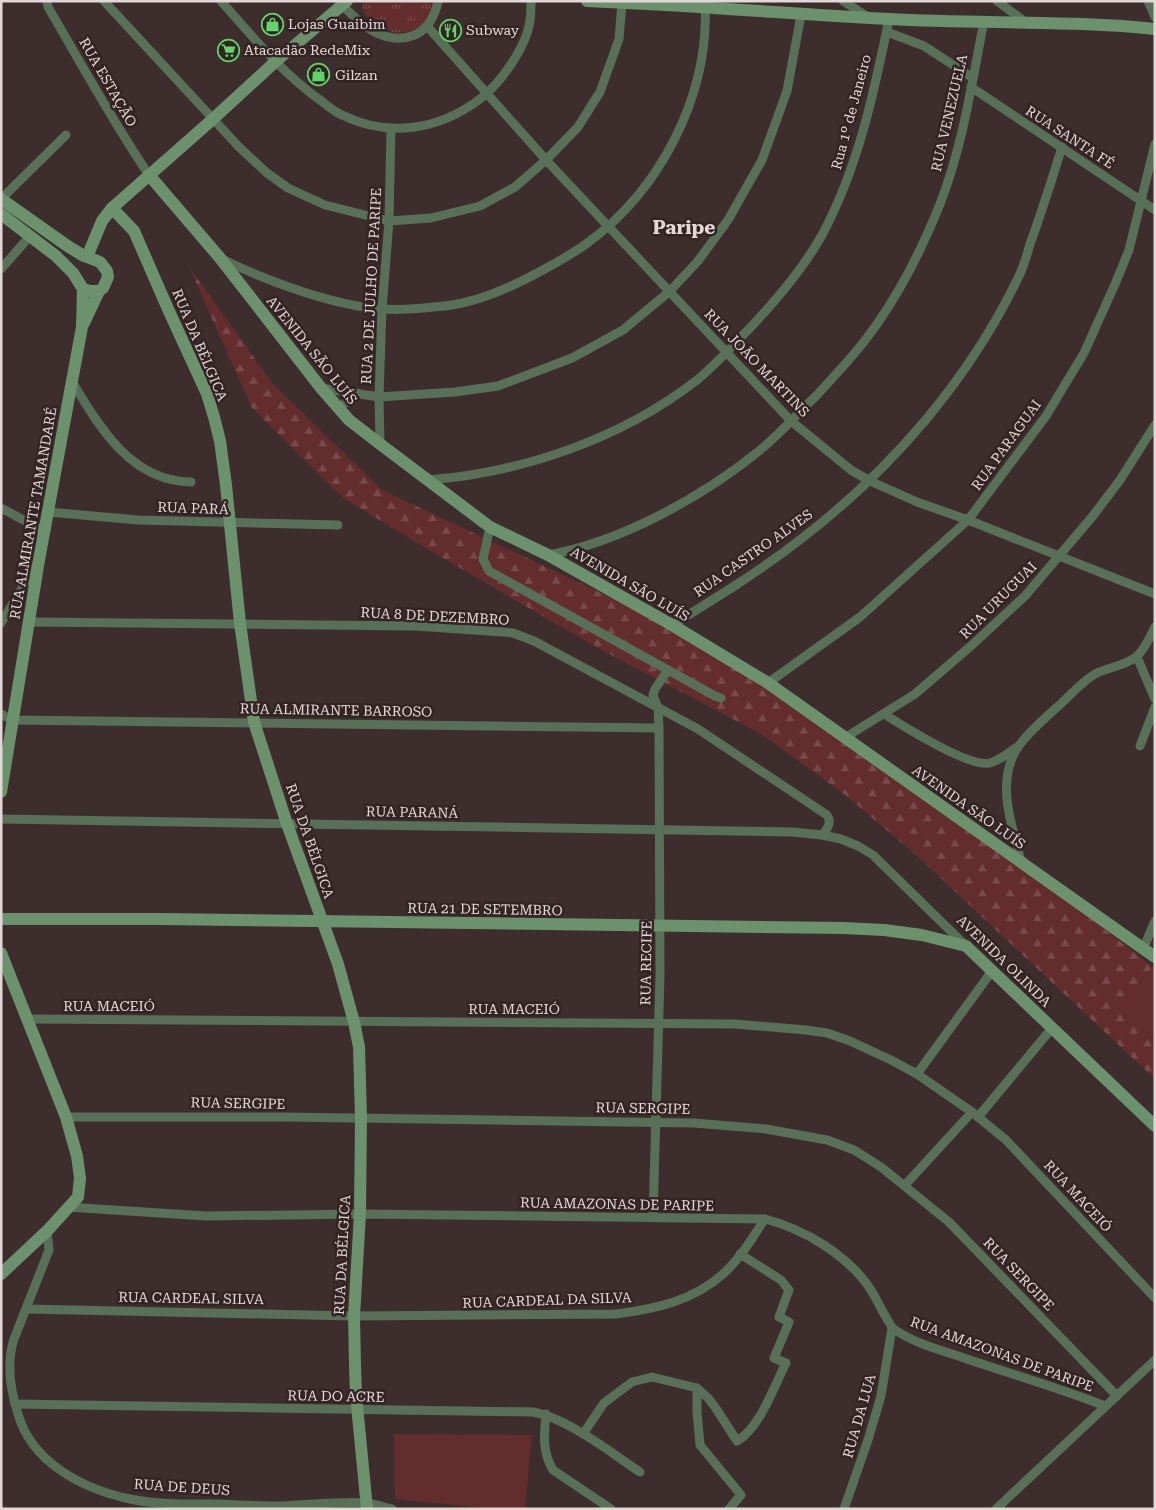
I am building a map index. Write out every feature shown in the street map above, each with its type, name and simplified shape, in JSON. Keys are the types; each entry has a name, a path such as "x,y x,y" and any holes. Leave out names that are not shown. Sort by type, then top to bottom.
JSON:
{"main road":[{"path":"587,1 706,5 801,15 868,17 888,26 1024,21 1155,29"},
{"path":"1,199 69,247 87,257 102,221 112,208 343,2"},
{"name":"AVENIDA SÃO LUÍS","path":"149,175 220,258 321,388 349,420 490,527 548,555 672,625 768,683 1155,957"},
{"name":"RUA DA BÉLGICA","path":"112,208 134,231 207,394 220,441 240,623 254,722 287,824 338,964 354,1022 359,1048 361,1118 360,1214 354,1316 357,1410 367,1506"},
{"path":"1,214 56,256 73,272 83,289 99,291"},
{"name":"RUA ALMIRANTE TAMANDARÉ","path":"82,328 99,291 106,283 108,277 107,271 100,262 87,257"},
{"name":"RUA ALMIRANTE TAMANDARÉ","path":"1,792 7,717 30,622 44,531 82,328 83,289"},
{"name":"RUA 21 DE SETEMBRO","path":"1,919 844,928 884,930 922,935 966,946"},
{"name":"AVENIDA OLINDA","path":"966,946 1155,1126"},
{"path":"1,953 66,1117 77,1156 80,1178 78,1197 47,1231 1,1274"}],"street":[{"name":"RUA ESTAÇÃO","path":"48,1 48,7 100,98 149,175"},
{"path":"104,1 246,154 267,173 288,188 325,205 389,221 430,218 480,206 516,187 546,160 578,127 600,92 619,39 622,2"},
{"path":"221,1 275,62 300,86 341,115 391,130 441,121 468,108 487,94 507,71 524,42 530,21 531,1"},
{"path":"343,2 372,31 387,38 400,39 410,37 427,26 436,12 438,1"},
{"path":"844,1 868,17"},
{"path":"997,1 1024,21"},
{"path":"1148,1 1155,17"},
{"path":"220,258 256,275 324,298 358,306 382,309 436,307 484,297 520,282 556,263 586,243 607,226 653,176 690,106 699,74 706,5"},
{"path":"321,388 379,396 455,392 498,386 572,358 623,330 670,291 698,261 728,220 762,160 787,91 801,15"},
{"name":"RUA VENEZUELA","path":"548,555 568,552 666,513 720,480 760,450 841,370 879,322 905,279 940,204 957,152 984,21"},
{"name":"RUA JOÃO MARTINS","path":"427,26 546,160 791,421 851,470 870,481 917,502 968,520 1155,594"},
{"path":"888,26 924,46 972,78"},
{"name":"Rua 1º de Janeiro","path":"428,480 452,478 502,469 571,450 655,409 698,379 727,352 769,309 796,275 822,235 844,186 859,144 888,26"},
{"name":"RUA SANTA FÉ","path":"971,87 1155,210"},
{"name":"RUA 2 DE JULHO DE PARIPE","path":"380,444 379,396 382,309 389,221 391,130"},
{"path":"1,199 66,135"},
{"name":"RUA PARAGUAI","path":"768,683 860,617 968,520 1046,416 1084,353 1126,258 1155,144"},
{"name":"RUA CASTRO ALVES","path":"672,625 734,586 801,540 870,481 927,419 965,371 992,327 1019,275 1041,216 1062,147"},
{"path":"1,269 30,236"},
{"path":"240,283 251,275 256,275"},
{"path":"71,380 99,425 111,441 128,458 151,472 177,481 191,482"},
{"path":"339,408 357,393"},
{"name":"RUA URUGUAI","path":"846,738 915,694 972,646 1025,596 1120,480 1155,425"},
{"path":"1,508 44,531"},
{"name":"RUA PARÁ","path":"48,512 138,520 230,524 338,525"},
{"path":"490,527 483,559 489,571 721,698"},
{"path":"1,623 39,560"},
{"name":"RUA 8 DE DEZEMBRO","path":"30,622 415,626 513,633 534,641 698,729 827,815 830,818 829,824 822,835"},
{"path":"1021,862 1006,794 1008,771 1014,754 1019,746 1049,715 1092,676 1137,657 1155,627"},
{"path":"1137,657 1155,700"},
{"name":"RUA RECIFE","path":"653,1217 659,1024 660,830 658,708 653,695 668,670"},
{"path":"1140,746 1155,707"},
{"path":"884,714 923,737 979,763 989,763 1019,746"},
{"name":"RUA ALMIRANTE BARROSO","path":"7,717 659,728"},
{"name":"RUA PARANÁ","path":"1,819 725,830 822,835"},
{"name":"AVENIDA OLINDA","path":"822,835 841,839 858,846 872,855 966,946"},
{"path":"1143,949 1154,924"},
{"path":"917,1074 992,971"},
{"name":"RUA MACEIÓ","path":"27,1019 735,1024 827,1033 883,1056 917,1074 975,1115 1006,1140 1155,1298"},
{"path":"905,1185 975,1115 1052,1028"},
{"name":"RUA SERGIPE","path":"66,1117 361,1118 725,1124 827,1140 854,1150 882,1167 949,1222 1117,1396"},
{"name":"RUA AMAZONAS DE PARIPE","path":"67,1208 206,1216 360,1214 765,1219 784,1224 804,1233 845,1262 869,1288 892,1328 928,1345 1105,1406"},
{"name":"RUA CARDEAL DA SILVA","path":"354,1316 616,1314 645,1310 678,1302 702,1289 723,1274 765,1219"},
{"name":"RUA DE DEUS","path":"47,1231 50,1250 10,1351 9,1371 15,1404 24,1432 39,1452 54,1466 82,1483 105,1492 132,1499 181,1504 367,1506 392,1509"},
{"path":"582,1434 604,1403 632,1382 647,1377 659,1377 698,1388 712,1402 737,1441 745,1437 759,1418 786,1363 774,1358 789,1322 779,1317 789,1290 781,1280 740,1254"},
{"name":"RUA CARDEAL SILVA","path":"27,1309 354,1316"},
{"name":"RUA DA LUA","path":"844,1509 881,1396 892,1328"},
{"path":"1002,1507 1155,1360"},
{"path":"698,1388 697,1412 700,1445 740,1495 729,1509"},
{"name":"RUA DO ACRE","path":"15,1404 533,1412 546,1414 582,1434 640,1472"},
{"path":"546,1414 545,1451 553,1470 611,1509"}],"green space":[{"path":"363,1 440,1 434,16 429,22 415,30 400,33 385,30 373,23 362,9"},
{"path":"189,267 273,384 382,490 672,626 765,681 1021,864 1153,967 1117,1008 1155,1042 1155,1079 915,854 845,795 763,735 596,647 343,498 252,408"},
{"path":"1153,967 1155,968 1155,1042 1117,1008"},
{"path":"394,1434 532,1435 525,1509 497,1509 395,1499"}],"place":[{"name":"Lojas Guaibim","path":"272,24"},
{"name":"Subway","path":"450,30"},
{"name":"Atacadão RedeMix","path":"228,50"},
{"name":"Gilzan","path":"319,75"}],"district":[{"name":"Paripe","path":"684,227"}]}
